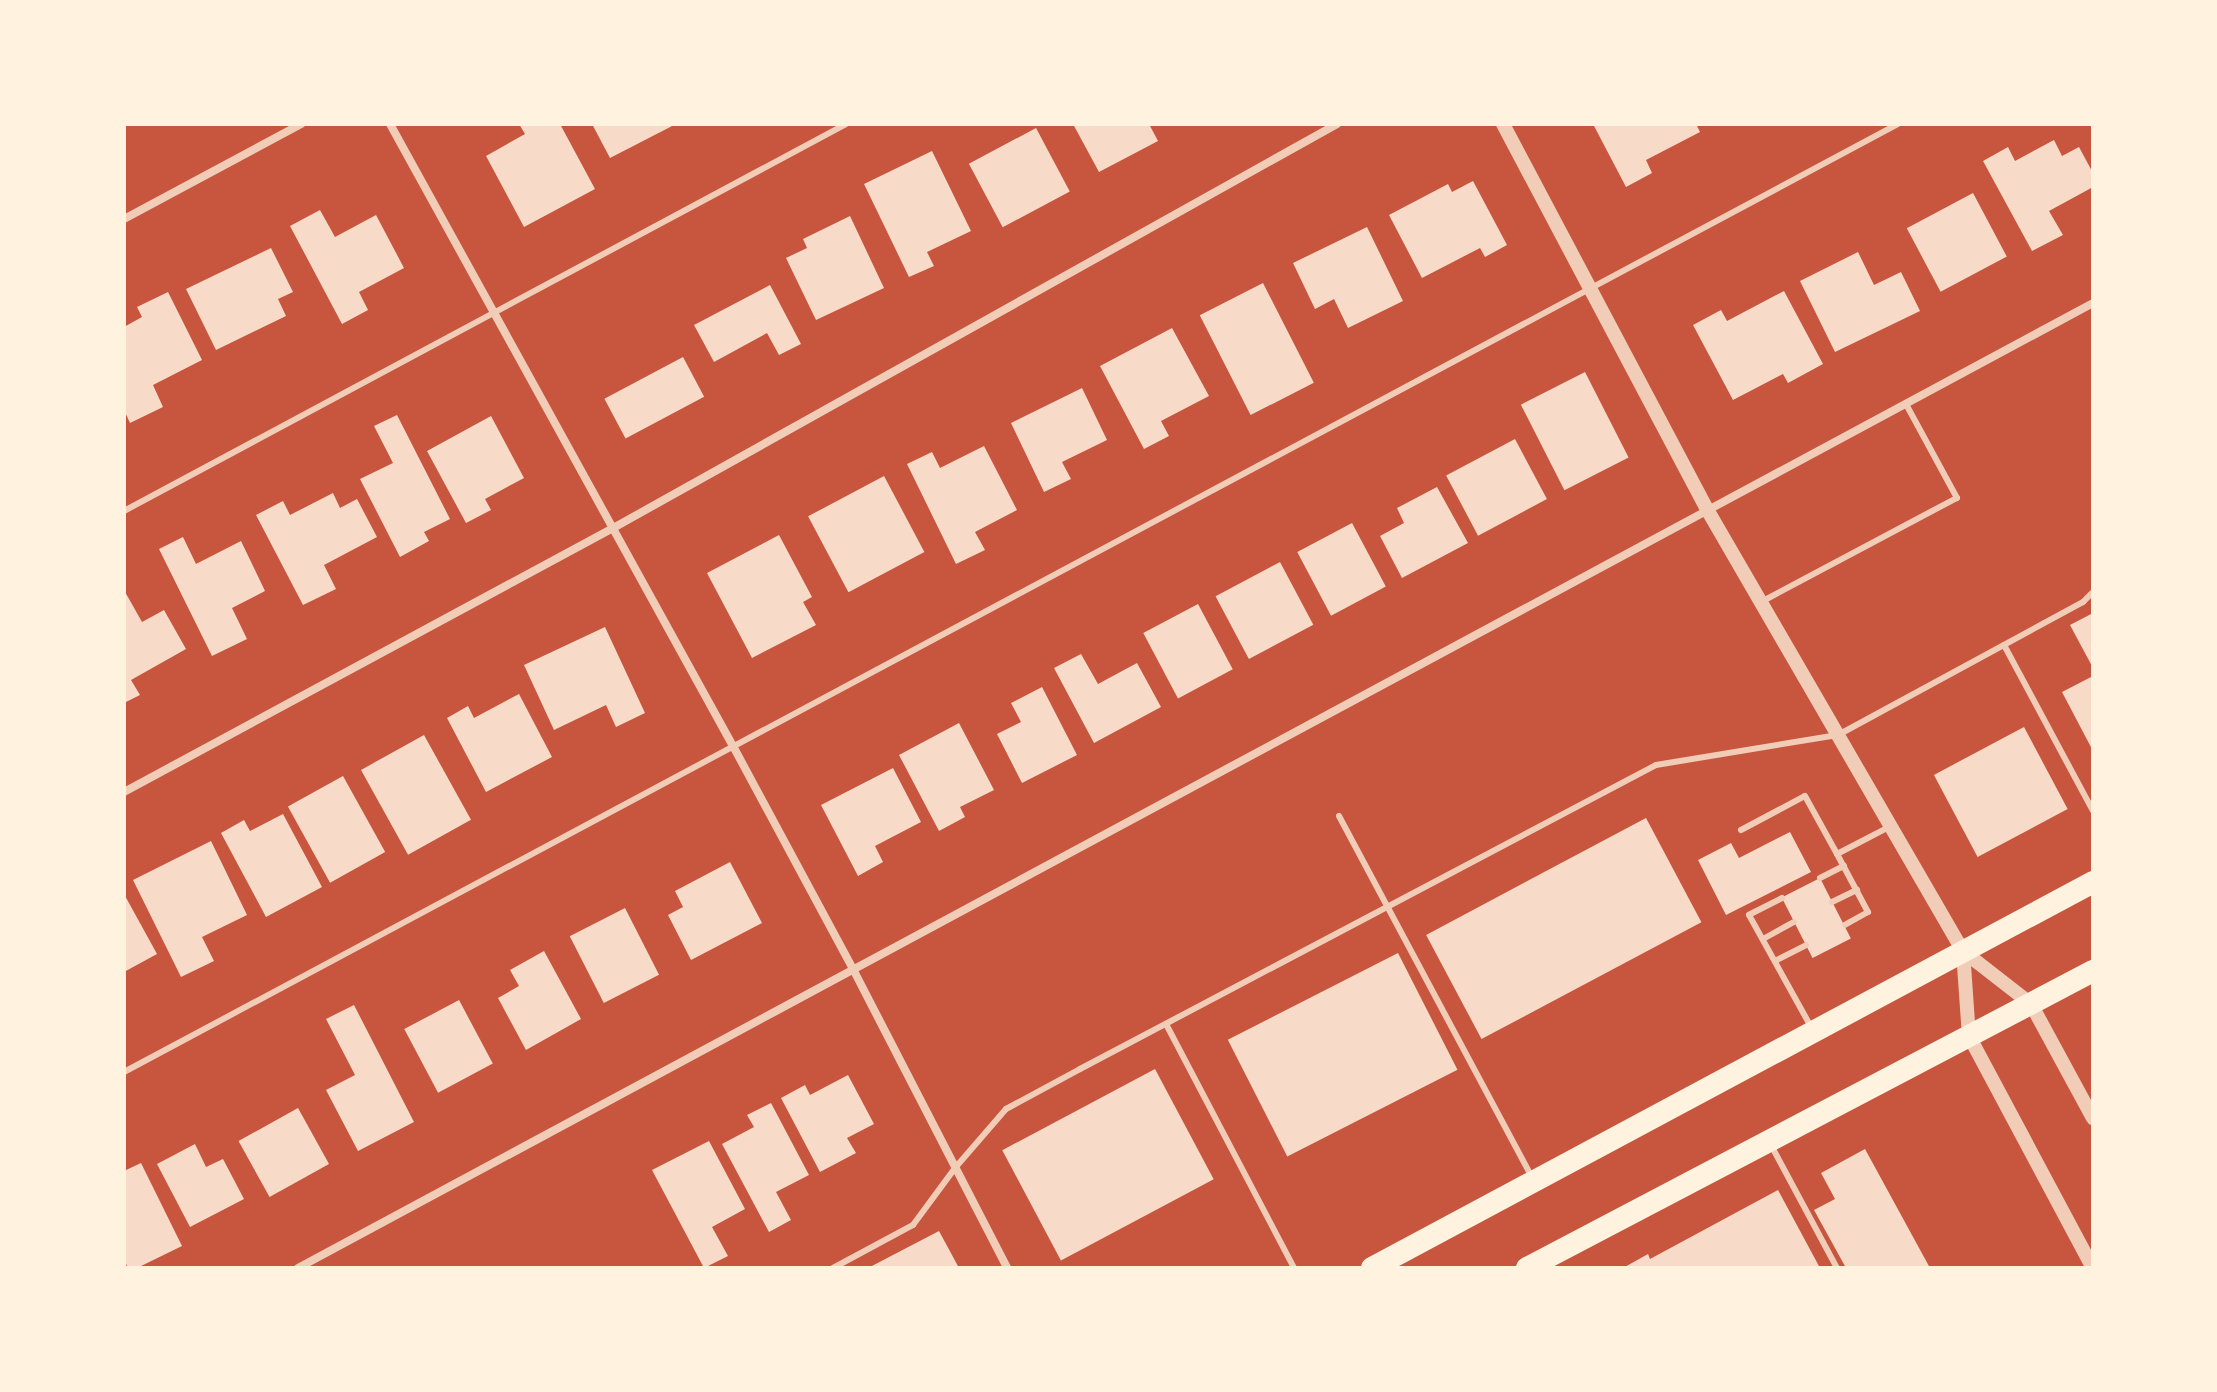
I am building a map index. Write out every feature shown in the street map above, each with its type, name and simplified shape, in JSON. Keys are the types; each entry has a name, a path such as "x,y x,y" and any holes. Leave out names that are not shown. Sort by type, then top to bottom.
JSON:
{"highway":[{"path":"1372,1268 1394,1260 2093,882"},
{"path":"1527,1268 2093,971"}],"street":[{"path":"124,219 301,124"},
{"path":"390,124 615,527 854,971 1007,1268"},
{"path":"124,792 615,527 1337,124"},
{"path":"1503,124 1708,511 1963,951 2031,1004 2093,1118"},
{"path":"298,1268 2093,303"},
{"path":"1963,951 1969,1036 2093,1268"}],"lane":[{"path":"124,511 846,124"},
{"path":"124,1072 1898,124"},
{"path":"1761,602 1957,498 1906,404"},
{"path":"833,1268 913,1225 955,1168 1006,1109 1656,765 1838,735 2083,602 2093,592"},
{"path":"2004,645 2093,811"},
{"path":"1741,830 1805,796 1868,912 1845,925"},
{"path":"1339,816 1534,1182"},
{"path":"1837,854 1891,826"},
{"path":"1820,878 1844,866"},
{"path":"1832,902 1857,890"},
{"path":"1782,898 1749,915 1814,1032"},
{"path":"1763,939 1794,922"},
{"path":"1775,961 1806,945"},
{"path":"1166,1024 1294,1268"},
{"path":"1769,1142 1837,1268"}],"building":[{"path":"519,124 560,124 595,189 524,227 486,156 525,134"},
{"path":"592,124 676,124 610,158"},
{"path":"1073,124 1149,124 1158,141 1099,172"},
{"path":"1593,124 1696,124 1700,132 1646,160 1652,173 1626,187"},
{"path":"1036,128 1070,192 1003,227 969,164"},
{"path":"2054,140 2062,156 2079,147 2093,173 2093,187 2049,211 2063,235 2032,251 1983,161 2008,147 2015,161"},
{"path":"932,151 971,231 927,252 934,266 909,277 864,184"},
{"path":"1473,181 1507,245 1485,257 1480,248 1422,278 1389,215 1448,184 1452,192"},
{"path":"1973,193 2007,257 1941,292 1907,228"},
{"path":"320,210 335,237 376,215 404,268 359,292 368,310 342,324 290,226"},
{"path":"850,216 884,288 816,320 786,258 807,248 803,239"},
{"path":"1367,227 1403,301 1348,328 1334,299 1315,309 1293,263"},
{"path":"271,248 293,292 278,299 286,316 216,350 186,289"},
{"path":"1858,252 1874,285 1901,272 1920,311 1835,352 1800,281"},
{"path":"1263,283 1314,383 1251,415 1200,315"},
{"path":"770,285 801,344 779,355 767,333 714,362 694,325"},
{"path":"1784,291 1823,364 1788,383 1783,374 1733,400 1693,325 1721,310 1727,321"},
{"path":"168,292 202,360 153,385 163,407 130,423 124,410 124,327 142,317 137,307"},
{"path":"1172,328 1209,396 1161,421 1169,436 1144,449 1100,366"},
{"path":"683,357 704,397 626,439 604,399"},
{"path":"1585,372 1629,458 1564,490 1521,405"},
{"path":"1082,388 1107,440 1062,462 1071,479 1044,492 1011,423"},
{"path":"397,415 450,519 424,532 429,541 400,557 360,479 393,463 374,426"},
{"path":"491,416 524,478 485,499 491,510 466,523 427,451"},
{"path":"1515,439 1547,499 1478,536 1446,476"},
{"path":"984,446 1017,510 975,532 985,550 956,564 907,464 932,452 940,468"},
{"path":"884,476 924,552 848,592 808,516"},
{"path":"1437,487 1468,543 1402,578 1380,536 1404,523 1397,508"},
{"path":"333,493 340,508 357,499 377,537 324,565 336,589 303,605 256,515 283,501 290,515"},
{"path":"1352,523 1386,587 1331,616 1297,552"},
{"path":"779,535 812,597 803,602 816,625 752,658 707,573"},
{"path":"183,537 196,564 241,541 265,591 232,608 247,639 212,656 159,549"},
{"path":"1280,562 1313,625 1249,659 1216,596"},
{"path":"124,590 142,622 164,610 186,649 131,680 140,695 124,703"},
{"path":"1198,604 1233,669 1178,698 1143,633"},
{"path":"2093,613 2093,668 2070,625"},
{"path":"605,627 645,713 616,727 606,705 554,730 524,665"},
{"path":"1081,654 1098,684 1137,663 1161,707 1094,743 1054,668"},
{"path":"2093,676 2093,751 2062,692"},
{"path":"1042,687 1077,755 1022,783 997,734 1021,722 1011,703"},
{"path":"519,694 552,757 486,792 447,718 468,706 474,718"},
{"path":"959,723 994,790 960,807 965,817 939,831 899,755"},
{"path":"2024,727 2068,809 1978,857 1934,775"},
{"path":"424,735 471,820 408,855 361,770"},
{"path":"893,768 921,822 875,846 883,862 858,876 821,805"},
{"path":"343,776 385,852 330,883 288,807"},
{"path":"283,814 322,887 266,917 221,833 244,820 250,831"},
{"path":"1646,818 1701,922 1482,1039 1426,935"},
{"path":"1790,832 1811,872 1726,915 1698,860 1731,843 1739,858"},
{"path":"211,841 247,915 202,937 214,961 181,977 133,880"},
{"path":"730,862 762,923 691,960 668,915 683,907 675,891"},
{"path":"1820,878 1851,939 1813,958 1782,898"},
{"path":"124,894 157,954 124,972"},
{"path":"625,908 659,975 604,1003 570,936"},
{"path":"544,951 581,1019 526,1050 498,998 519,986 510,970"},
{"path":"1398,953 1457,1070 1287,1156 1228,1040"},
{"path":"459,1000 493,1064 438,1093 404,1029"},
{"path":"354,1005 414,1122 358,1151 326,1090 355,1075 326,1019"},
{"path":"1155,1069 1214,1179 1061,1261 1002,1150"},
{"path":"848,1075 874,1124 847,1138 856,1153 820,1172 781,1098 805,1085 810,1095"},
{"path":"771,1103 809,1175 776,1192 791,1220 769,1232 722,1144 754,1127 747,1115"},
{"path":"298,1108 329,1164 270,1197 239,1141"},
{"path":"709,1141 745,1209 712,1227 728,1256 704,1268 652,1170"},
{"path":"195,1144 206,1167 223,1159 244,1199 190,1227 157,1164"},
{"path":"1865,1149 1930,1268 1846,1268 1814,1210 1835,1199 1821,1173"},
{"path":"141,1163 182,1246 137,1268 128,1268 124,1260 124,1171"},
{"path":"1778,1190 1820,1268 1623,1268 1648,1254 1650,1259"},
{"path":"939,1231 959,1268 868,1268"}]}
